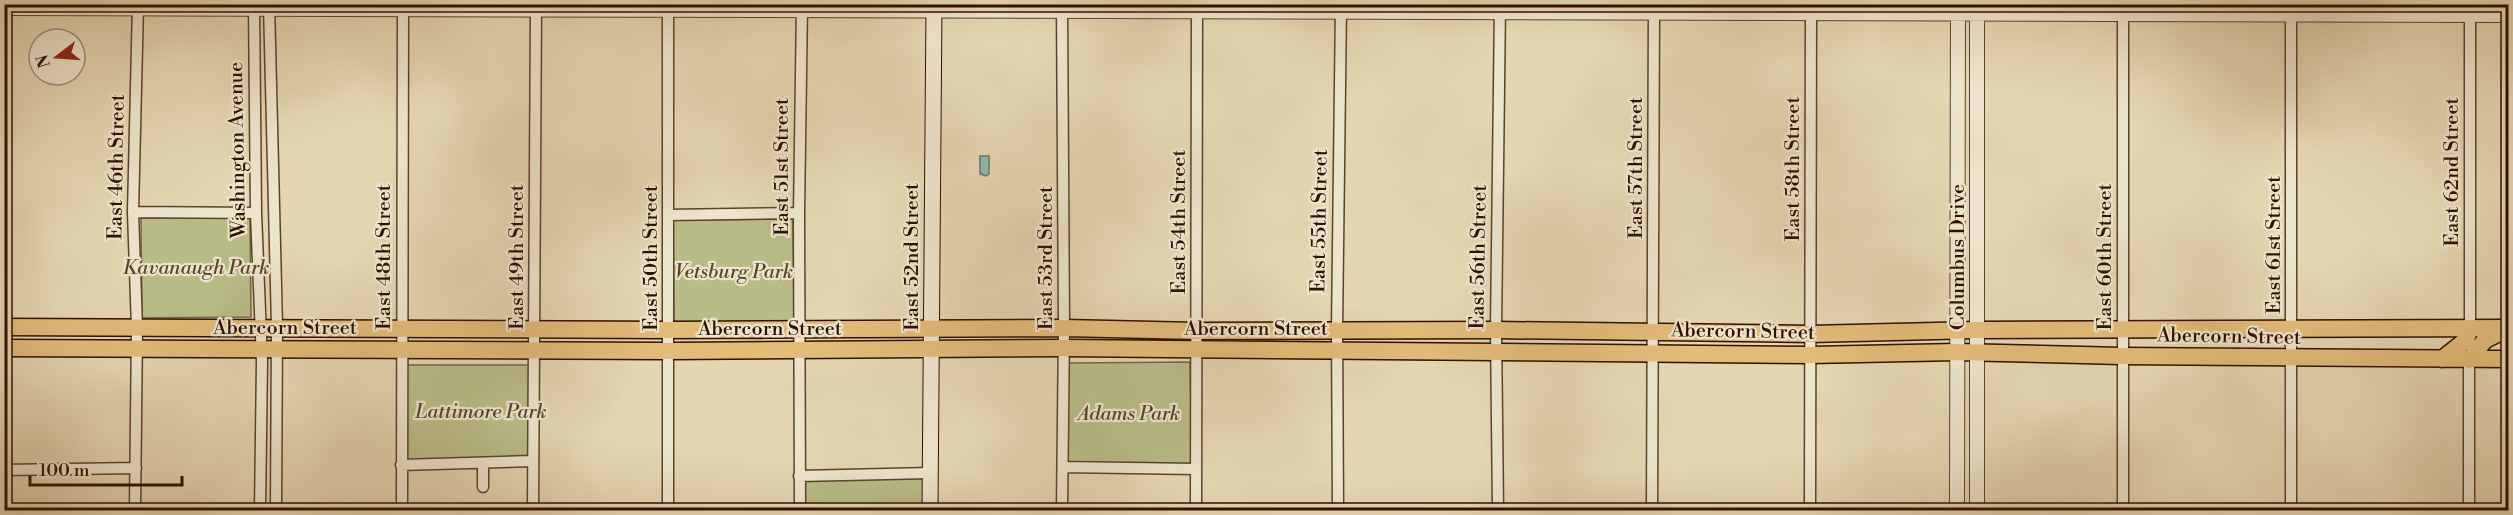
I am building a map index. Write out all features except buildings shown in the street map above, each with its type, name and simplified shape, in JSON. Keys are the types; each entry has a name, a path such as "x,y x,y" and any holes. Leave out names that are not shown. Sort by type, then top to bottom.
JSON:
{"main road":[{"name":"East 52nd Street","path":"930,510 934,8"},
{"name":"Abercorn Street","path":"5,327 669,330 1064,328 1197,331 1337,329 1810,334 1958,330 2508,328"},
{"path":"2442,359 2466,340 2470,328"},
{"path":"2469,360 2486,340 2508,328"},
{"name":"Abercorn Street","path":"5,348 669,351 1064,348 1196,351 1496,350 1810,355 1977,352 2122,357 2508,359"}],"street":[{"name":"East 46th Street","path":"135,510 137,328 134,212 138,7"},
{"name":"Washington Avenue","path":"254,7 256,213 269,328 260,510"},
{"name":"Washington Avenue","path":"269,7 269,349 276,510"},
{"name":"East 48th Street","path":"402,510 403,7"},
{"name":"East 49th Street","path":"533,510 536,7"},
{"name":"East 50th Street","path":"668,7 668,510"},
{"path":"4,8 2123,9 2508,15"},
{"name":"East 51st Street","path":"800,510 799,213 802,8"},
{"name":"East 53rd Street","path":"1062,8 1064,328 1062,510"},
{"name":"East 54th Street","path":"1196,8 1196,510"},
{"name":"East 55th Street","path":"1338,510 1337,329 1341,8"},
{"name":"East 56th Street","path":"1498,510 1496,330 1500,9"},
{"name":"East 57th Street","path":"1652,510 1654,9"},
{"name":"East 58th Street","path":"1810,510 1811,9"},
{"name":"East 60th Street","path":"2123,9 2123,510"},
{"name":"Columbus Drive","path":"1957,510 1958,10"},
{"name":"Columbus Drive","path":"1977,10 1977,510"},
{"name":"East 61st Street","path":"2290,10 2291,510"},
{"name":"East 62nd Street","path":"2470,15 2470,328"},
{"path":"134,212 256,213"},
{"path":"668,215 799,213"},
{"path":"4,276 4,367"},
{"path":"2469,360 2469,510"},
{"path":"401,465 532,461"},
{"path":"483,463 483,487"},
{"path":"1063,467 1196,469"},
{"path":"4,470 136,468"},
{"path":"799,476 930,473"}],"green space":[{"name":"Kavanaugh Park","path":"250,217 251,317 142,318 141,218"},
{"name":"Vetsburg Park","path":"793,219 794,325 674,325 673,220"},
{"name":"Adams Park","path":"1190,362 1192,465 1067,464 1068,363"},
{"name":"Lattimore Park","path":"407,365 530,365 528,458 407,460"},
{"path":"930,473 930,510 800,510 799,476"}],"water":[{"path":"980,156 989,156 989,174 986,176 980,174"}]}
